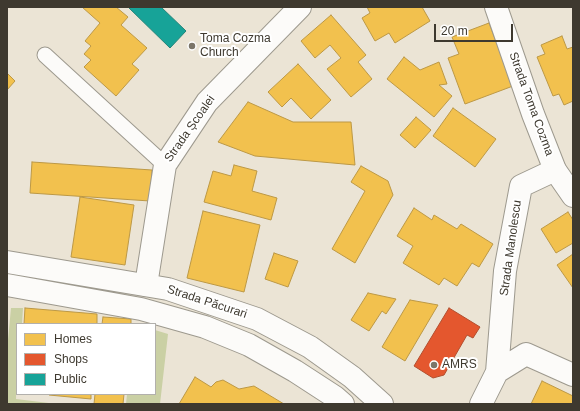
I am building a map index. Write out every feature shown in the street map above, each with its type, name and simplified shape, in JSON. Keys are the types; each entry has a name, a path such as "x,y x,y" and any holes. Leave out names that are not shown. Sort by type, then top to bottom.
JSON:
{"street":[{"name":"Strada Școalei","path":"146,285 165,165 207,102 300,7"},
{"name":"Strada Toma Cozma","path":"496,7 533,114 555,170 573,196"},
{"name":"Strada Manolescu","path":"481,404 497,372 505,271 521,186 555,170"},
{"name":"Strada Păcurari","path":"7,262 168,289 257,319 310,347 352,377 382,404"},
{"name":"Strada Păcurari","path":"7,285 141,309 204,327 249,345 295,371 335,397 343,404"},
{"path":"497,372 526,354 573,375"}],"lane":[{"path":"45,55 165,165"}],"green space":[{"path":"11,308 23,308 22,323 16,323 16,399 57,404 7,404 7,351"},
{"path":"156,330 168,334 160,404 126,404 127,395 156,395"}],"building: Homes":[{"path":"82,7 116,7 128,17 121,25 147,48 132,64 139,70 116,96 84,67 91,60 84,54 91,46 85,41 100,23"},
{"path":"367,7 422,7 430,21 395,43 389,33 375,41 362,18 370,13"},
{"path":"331,15 366,55 358,62 372,79 351,97 327,69 341,58 330,45 315,58 301,41"},
{"path":"489,23 513,86 465,104 448,58 459,54 452,37"},
{"path":"562,36 567,49 573,47 573,101 564,105 559,94 553,96 537,57 545,54 541,45"},
{"path":"404,57 420,70 439,62 447,84 439,85 452,96 434,117 387,79"},
{"path":"298,64 331,100 311,119 291,98 282,107 268,92"},
{"path":"7,73 15,81 7,90"},
{"path":"248,102 293,122 351,122 355,165 255,156 218,142"},
{"path":"453,108 496,139 475,167 433,136"},
{"path":"416,117 431,130 415,148 400,135"},
{"path":"32,162 152,170 150,201 30,193"},
{"path":"234,165 257,171 252,191 277,198 271,220 204,202 213,171 231,176"},
{"path":"361,166 388,181 393,195 355,263 332,249 365,191 351,182"},
{"path":"80,197 134,205 125,265 71,257"},
{"path":"414,208 432,220 434,215 457,229 461,224 493,244 479,267 472,263 457,286 444,278 439,285 403,263 413,246 397,236"},
{"path":"203,211 260,225 244,292 187,278"},
{"path":"568,212 573,220 573,243 556,253 541,229"},
{"path":"274,253 298,261 288,287 265,279"},
{"path":"573,254 573,288 557,265"},
{"path":"368,293 396,299 386,314 382,311 369,331 351,320"},
{"path":"410,300 438,305 405,361 382,347"},
{"path":"25,308 97,314 97,323 24,323"},
{"path":"103,317 131,319 131,323 102,323"},
{"path":"195,377 211,387 216,382 223,380 239,389 254,386 284,404 179,404"},
{"path":"542,381 573,396 573,404 531,404"},
{"path":"49,395 91,395 91,399"},
{"path":"95,395 124,395 123,404 94,404"}],"building: Shops":[{"path":"449,308 480,327 473,338 467,335 444,375 433,378 414,366"}],"building: Public":[{"path":"128,7 161,7 186,31 170,48"}],"place":[{"name":"Toma Cozma Church","path":"192,46"},
{"name":"AMRS","path":"434,365"}]}
